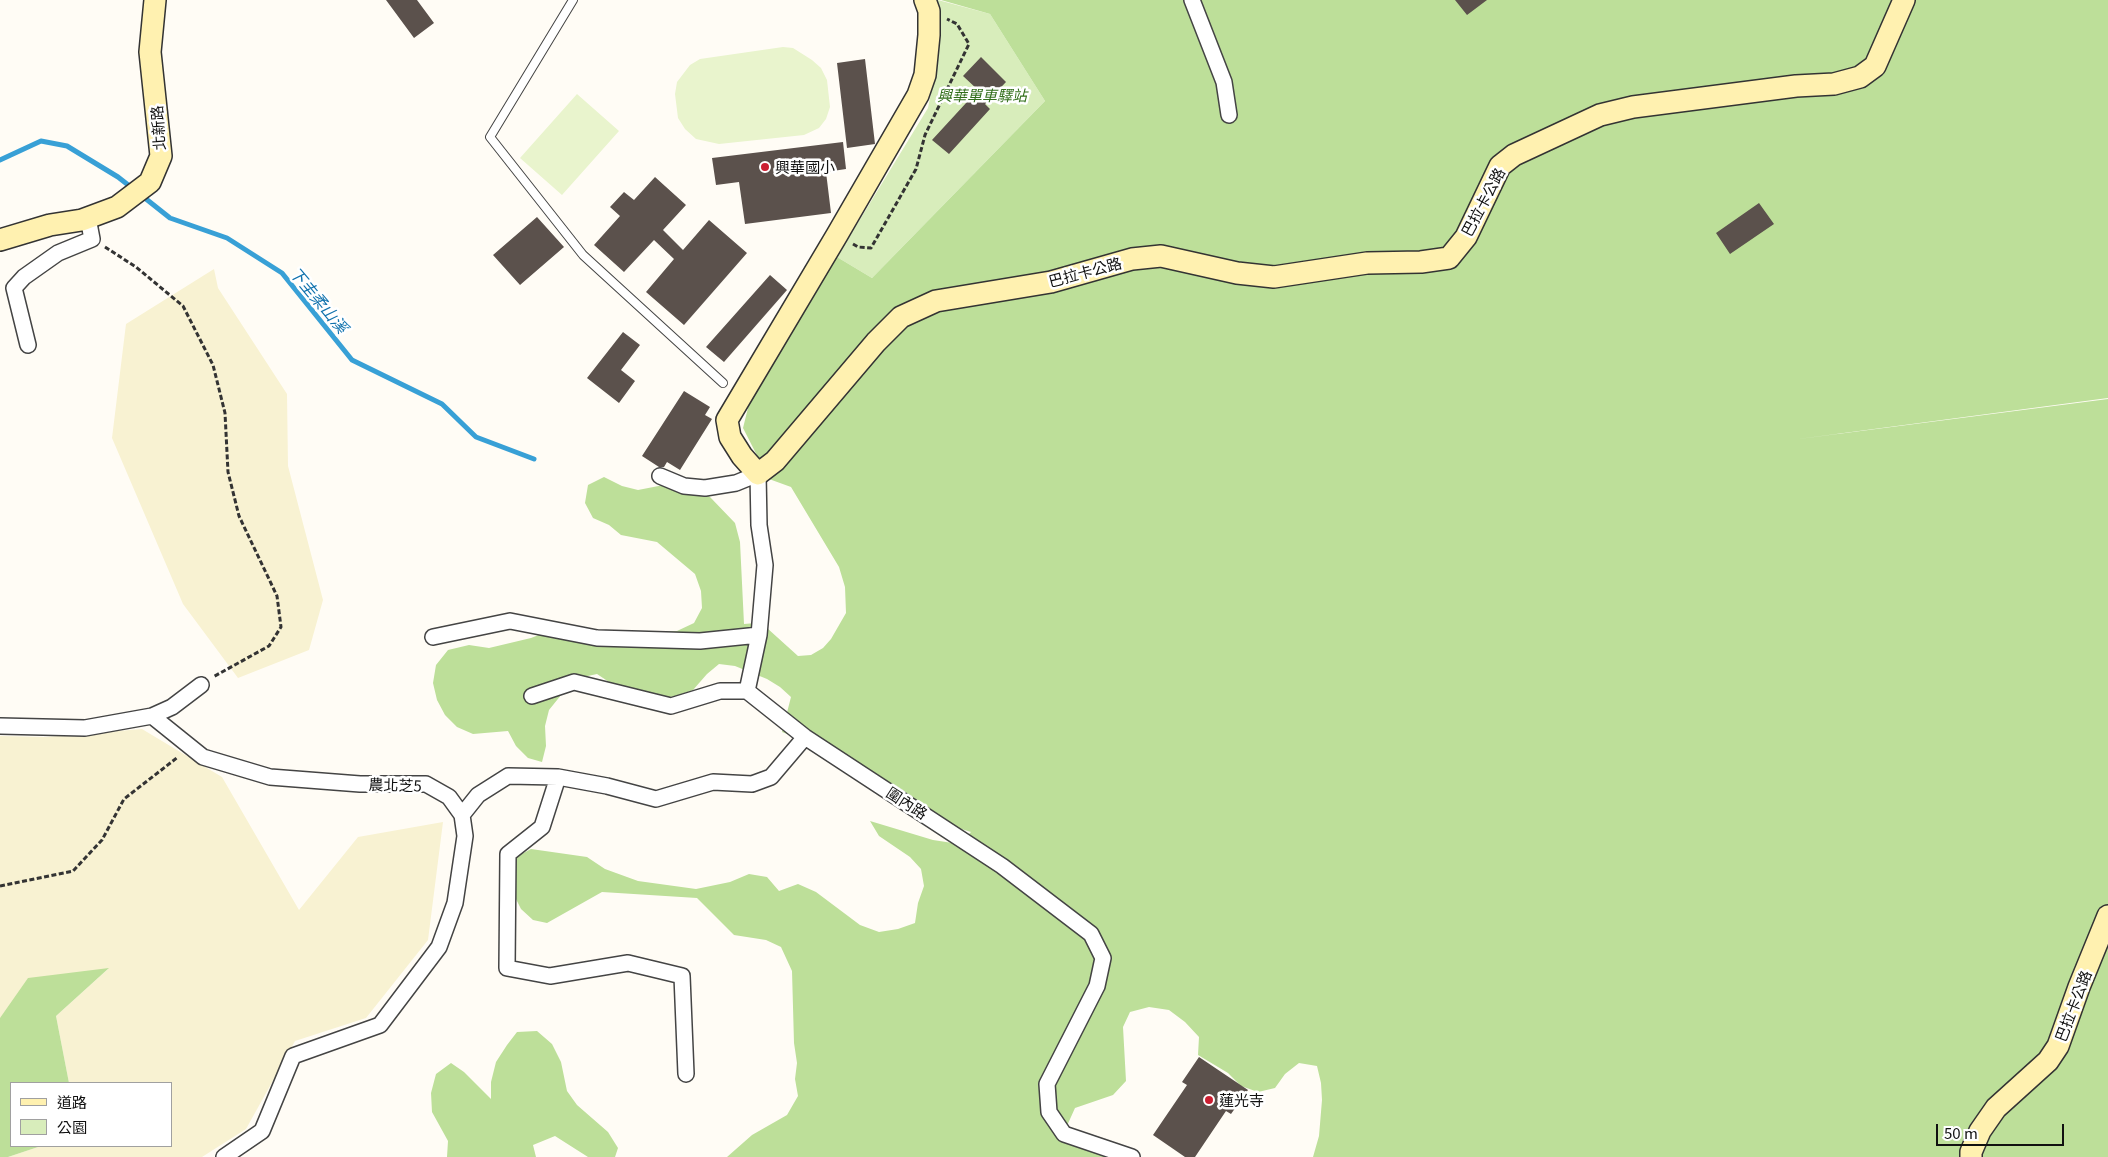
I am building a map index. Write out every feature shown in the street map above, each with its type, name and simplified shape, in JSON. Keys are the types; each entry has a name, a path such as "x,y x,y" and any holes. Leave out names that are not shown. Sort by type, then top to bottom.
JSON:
{"main road":[{"name":"北新路","path":"0,240 50,225 88,218 117,207 150,182 161,156 150,52 155,0"},
{"name":"巴拉卡公路","path":"758,474 774,462 876,342 901,317 936,301 1051,282 1132,259 1161,256 1237,273 1274,277 1367,263 1421,262 1448,258 1466,237 1500,166 1514,155 1600,115 1633,107 1796,86 1834,84 1860,77 1875,66 1904,0"},
{"path":"758,474 742,456 730,437 727,420 918,95 925,75 927,6"},
{"name":"巴拉卡公路","path":"1971,1157 1971,1152 1980,1131 1996,1108 2048,1061 2058,1046 2079,987 2108,916"}],"street":[{"path":"1192,0 1224,82 1229,115"},
{"path":"28,345 14,288 24,277 58,252 92,239 88,218"},
{"path":"532,696 574,682 671,706 720,691 747,691 759,635 766,565 759,525 758,474 736,483 705,488 684,486 660,476"},
{"path":"433,637 510,621 597,638 700,641 759,635"},
{"path":"0,726 85,728 152,716 172,707 201,685"},
{"name":"圍內路","path":"747,691 805,737 1002,866 1091,934 1102,958 1097,986 1047,1084 1049,1112 1064,1134 1132,1157"},
{"name":"農北芝5","path":"152,716 203,757 270,777 360,784 426,784 449,797 462,815"},
{"path":"224,1157 262,1131 293,1056 380,1024 439,947 455,903 465,836 462,815 478,795 508,776 558,777 607,786 656,799 712,782 752,784 771,777 805,737"},
{"path":"558,777 542,827 508,854 507,968 550,976 628,963 682,976 686,1074"}],"lane":[{"path":"572,0 490,137 583,255 723,382"}],"path":[{"path":"837,235 858,248 871,248 916,169 925,134 969,44 958,24 927,6"},
{"path":"92,239 136,267 183,306 213,365 225,413 228,472 239,516 277,596 281,627 269,646 201,685"},
{"path":"0,886 73,871 102,840 124,799 191,747"}],"shaded area":[{"path":"214,269 218,288 287,394 288,466 323,600 309,650 238,678 183,604 112,438 126,324"},
{"path":"142,729 222,777 299,910 358,837 443,822 428,940 366,1018 295,1041 246,1129 202,1157 8,1157 38,1147 172,1147 172,1082 69,1082 56,1016 108,969 0,1018 0,736 45,737"}],"green space":[{"name":"興華單車驛站","path":"938,0 990,14 1045,101 872,278 837,257 928,108 937,62"},
{"path":"941,0 2108,0 2108,398 1791,440 2108,399 2108,1157 1313,1157 1319,1136 1322,1100 1317,1066 1299,1063 1285,1074 1275,1088 1258,1092 1241,1086 1228,1073 1198,1055 1199,1037 1185,1022 1169,1010 1149,1007 1130,1012 1123,1027 1126,1081 1113,1095 1075,1108 1066,1128 1112,1157 727,1157 752,1135 787,1115 798,1096 795,1079 797,1063 794,1043 792,971 781,947 766,940 734,935 697,898 602,892 547,923 533,920 521,909 514,895 514,858 531,849 587,857 605,869 638,881 696,889 730,882 749,874 767,877 779,891 798,884 816,892 860,925 879,932 898,929 915,923 918,903 924,886 921,869 910,857 879,836 870,821 933,840 959,844 971,832 955,827 829,743 797,738 782,732 791,697 767,679 735,666 719,664 693,690 676,696 657,699 621,690 597,674 574,679 549,710 545,726 546,746 542,762 528,758 516,746 508,731 473,734 457,727 445,715 437,700 433,683 436,665 448,650 469,645 489,648 531,638 549,631 619,647 638,643 654,632 677,631 694,623 702,608 701,591 695,574 657,542 621,535 609,525 593,518 585,503 588,485 604,477 622,486 638,490 674,483 692,486 710,497 735,523 740,542 744,624 756,623 767,628 798,656 811,655 823,648 831,639 846,613 845,587 839,567 791,487 769,479 743,428 750,400 837,257 872,278 1045,101 990,14"},
{"path":"783,47 793,48 812,60 821,68 827,80 830,107 826,119 819,128 804,135 719,144 696,139 685,129 678,118 675,94 677,82 690,65 700,59"},
{"path":"577,94 619,131 562,195 520,158"},
{"path":"109,968 56,1016 69,1082 10,1082 10,1147 38,1147 8,1157 0,1157 0,1018 28,978"},
{"path":"537,1031 552,1044 561,1062 567,1091 577,1105 608,1132 618,1148 615,1157 588,1157 555,1136 533,1145 536,1157 447,1157 448,1141 432,1112 431,1093 436,1074 451,1063 464,1072 491,1099 491,1082 496,1062 507,1045 517,1032"}],"building":[{"path":"386,0 417,0 434,23 414,38"},
{"path":"1455,0 1487,0 1467,15"},
{"path":"981,57 1006,82 985,104 990,109 949,154 932,140 978,90 963,76"},
{"path":"865,59 875,144 847,148 837,63"},
{"path":"843,142 846,169 826,172 831,213 745,224 739,182 716,185 712,158"},
{"path":"655,177 686,205 663,230 683,250 709,220 747,253 684,325 646,292 674,259 654,240 624,272 594,245 620,216 610,207 624,192 634,200"},
{"path":"1759,203 1774,224 1730,254 1716,233"},
{"path":"537,217 564,247 520,285 493,255"},
{"path":"770,275 787,290 724,362 706,347"},
{"path":"623,332 640,345 621,370 635,381 619,403 587,378"},
{"path":"684,391 710,407 705,415 712,419 680,470 667,462 664,467 659,467 642,456"},
{"name":"蓮光寺","path":"1199,1057 1248,1090 1231,1114 1226,1111 1195,1157 1185,1157 1153,1135 1187,1085 1182,1082"}],"waterway":[{"name":"下圭柔山溪","path":"0,160 41,141 67,146 118,177 132,188"},
{"name":"下圭柔山溪","path":"141,195 170,218 227,238 282,273 352,360 442,404 476,437 534,459"}],"place":[{"name":"興華國小","path":"765,167"},
{"name":"蓮光寺","path":"1209,1100"}]}
